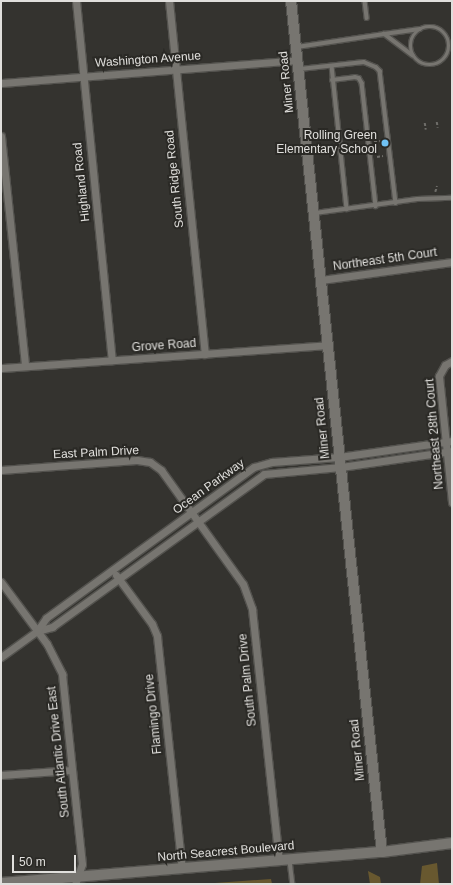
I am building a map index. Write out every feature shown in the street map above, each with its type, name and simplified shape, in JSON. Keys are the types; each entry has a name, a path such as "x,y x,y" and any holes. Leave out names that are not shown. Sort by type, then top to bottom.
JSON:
{"street":[{"name":"Highland Road","path":"76,1 82,76 112,360"},
{"name":"South Ridge Road","path":"169,1 174,69 205,354"},
{"name":"Miner Road","path":"292,1 382,852"},
{"name":"Washington Avenue","path":"1,83 174,69 298,65"},
{"path":"1,136 25,366"},
{"name":"Northeast 5th Court","path":"321,280 452,262"},
{"name":"Grove Road","path":"1,368 328,345"},
{"name":"Northeast 28th Court","path":"452,361 445,365 439,376 449,441 452,502"},
{"name":"Ocean Parkway","path":"37,631 52,627 264,474 340,462 449,441"},
{"name":"Ocean Parkway","path":"1,657 37,631 46,618 192,513 248,470 260,465 340,462 449,452"},
{"name":"East Palm Drive","path":"1,470 144,461 161,470 192,513"},
{"name":"South Palm Drive","path":"192,513 243,584 250,601 279,861"},
{"name":"Flamingo Drive","path":"112,570 152,624 157,636 182,869"},
{"name":"South Atlantic Drive East","path":"1,582 56,658 62,674 82,864 76,880"},
{"path":"1,775 72,770"},
{"name":"North Seacrest Boulevard","path":"1,883 76,880 182,869 382,852 452,843"}],"lane":[{"path":"365,1 367,18"},
{"path":"296,47 384,34 434,27 440,29 448,39 449,46 445,58 440,62 427,65 384,34"},
{"path":"416,58 412,42 421,29"},
{"path":"298,65 332,66 364,62 376,66 380,71 396,203"},
{"path":"332,66 332,80 347,209"},
{"path":"332,80 355,77 359,78 362,83 376,206"},
{"path":"314,214 396,203 452,198"},
{"path":"290,860 293,884"}],"path":[{"path":"437,122 438,128"},
{"path":"425,123 426,130"},
{"path":"373,142 381,141"},
{"path":"374,157 383,156"}],"shaded area":[{"path":"437,863 439,884 420,884 422,866"},
{"path":"368,871 380,877 381,884 370,884"},
{"path":"271,879 272,884 201,884"}],"place":[{"name":"Rolling Green Elementary School","path":"385,143"}]}
